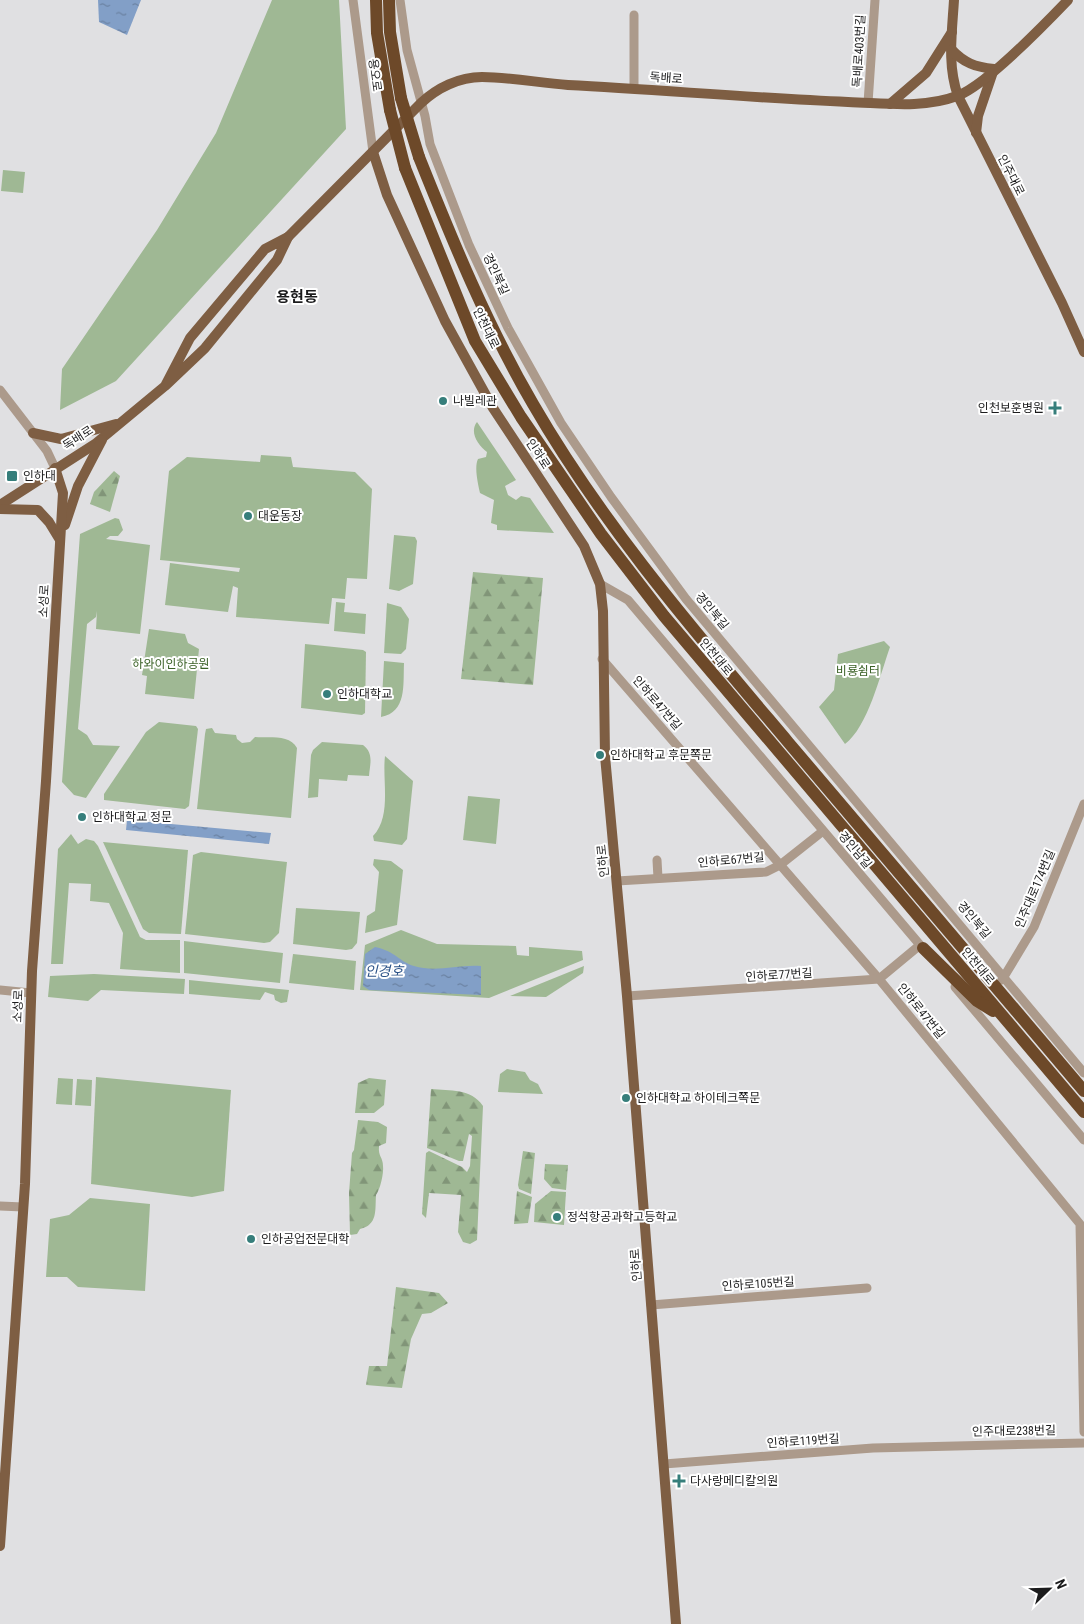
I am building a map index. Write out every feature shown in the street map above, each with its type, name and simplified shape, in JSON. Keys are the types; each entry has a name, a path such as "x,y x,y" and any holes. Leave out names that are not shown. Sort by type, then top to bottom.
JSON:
{"highway":[{"name":"인천대로","path":"376,0 377,33 390,110 405,168 475,340 521,417 601,534 664,616 1084,1112"},
{"name":"인천대로","path":"389,0 390,32 401,98 419,157 493,332 534,406 571,465 612,525 676,609 1084,1092"},
{"path":"921,947 976,1001 1005,1019"}],"main road":[{"name":"인주대로","path":"954,0 951,48 953,82 958,96 1062,302 1084,352"},
{"name":"독배로","path":"165,386 190,338 265,249 288,237 421,103 436,91 457,81 481,77 868,103 926,104 958,96 994,69 1068,0"},
{"path":"890,104 926,73 952,31"},
{"path":"951,48 961,60 978,67 994,69 978,116 976,134"},
{"name":"인하로","path":"372,152 387,195 445,320 493,408 584,546 600,584 603,611 602,659 605,756 628,996 676,1624"},
{"name":"독배로","path":"0,505 104,436 165,386 205,348 277,260 288,237"},
{"path":"33,433 61,439 122,422"},
{"path":"60,540 78,486 104,436"},
{"name":"소성로","path":"0,1546 4,1437 23,1207 31,993 60,540 62,493 54,468"},
{"path":"0,509 38,510 49,522 60,540"}],"street":[{"name":"용오로","path":"353,0 372,152"},
{"name":"경인북길","path":"400,0 407,50 426,116 430,144 469,245 508,328 561,423 597,477 686,599 1084,1073"},
{"name":"독배로403번길","path":"868,103 875,0"},
{"path":"634,15 634,88"},
{"path":"0,390 47,451 54,468"},
{"name":"경인남길","path":"600,584 628,600 1084,1140"},
{"name":"인하로47번길","path":"602,659 879,979 1080,1224 1084,1432"},
{"name":"인주대로174번길","path":"1003,978 1034,927 1084,804"},
{"name":"인하로67번길","path":"617,881 766,872 780,865 823,831"},
{"path":"657,860 658,878"},
{"path":"879,979 921,947"},
{"name":"인하로77번길","path":"628,996 879,979"},
{"path":"0,990 31,993"},
{"path":"0,1206 23,1207"},
{"name":"인하로105번길","path":"651,1305 868,1288"},
{"name":"인주대로238번길","path":"944,1445 1084,1443"},
{"name":"인하로119번길","path":"664,1464 874,1448 944,1445"}],"green space":[{"path":"272,0 339,0 346,129 116,381 60,410 62,369 157,230 216,133"},
{"path":"3,170 25,172 23,193 1,191"},
{"path":"477,422 516,480 505,486 508,495 516,500 521,496 530,498 554,533 497,530 497,525 491,523 494,500 480,493 477,476 476,466 478,459 486,457 487,452 474,434"},
{"name":"대운동장","path":"261,455 291,457 293,467 355,472 372,489 367,579 347,578 345,599 332,598 329,624 236,617 238,588 233,586 228,612 165,605 170,563 239,572 240,568 160,560 169,471 187,457 260,462"},
{"path":"114,471 120,476 110,512 90,504 94,492"},
{"path":"115,518 119,519 123,530 118,536 110,536 106,539 150,545 140,634 96,629 97,611 96,617 87,624 78,729 87,735 93,745 120,746 86,798 74,795 62,782 80,534"},
{"path":"394,535 415,537 417,541 413,584 399,591 389,589"},
{"path":"473,572 543,578 533,685 461,679"},
{"path":"336,602 345,603 344,612 366,614 365,634 334,631"},
{"path":"387,603 401,607 409,619 406,649 401,654 384,653"},
{"name":"하와이인하공원","path":"149,629 185,634 188,643 199,649 194,699 145,694 147,676 142,675"},
{"name":"비룡쉼터","path":"884,641 890,647 872,700 860,726 845,744 819,707 834,690 838,654"},
{"path":"305,644 363,650 366,652 365,713 362,715 301,708"},
{"path":"384,661 404,663 404,680 399,704 395,710 381,717"},
{"path":"159,722 196,726 198,729 189,806 185,809 104,800 104,794 146,732"},
{"path":"212,728 215,733 236,735 237,739 242,743 250,742 255,737 285,739 294,744 297,748 291,818 197,809 205,734 206,729"},
{"path":"322,742 363,745 370,755 369,776 348,775 347,781 319,779 318,797 308,798 311,755 313,750"},
{"path":"385,756 413,781 407,839 402,845 374,841 373,836 379,828 384,808"},
{"path":"468,796 500,799 496,844 463,840"},
{"path":"71,834 78,844 86,839 94,841 98,846 140,937 146,940 180,940 180,973 120,969 123,933 109,903 90,901 91,884 69,883 63,964 51,964 58,849"},
{"path":"103,842 188,850 181,934 149,933 143,929"},
{"path":"201,852 287,862 279,933 270,942 264,943 185,934 193,855"},
{"path":"374,859 391,861 403,870 397,925 365,933 367,916 375,911 379,872 373,865"},
{"path":"296,908 360,912 357,943 352,949 346,950 293,944"},
{"path":"401,930 437,944 516,946 517,955 529,956 529,947 582,951 583,960 489,998 360,990 365,945"},
{"path":"184,941 283,953 280,983 184,973"},
{"path":"293,954 356,961 354,990 289,983"},
{"path":"584,966 583,973 546,997 510,996"},
{"path":"94,974 185,979 184,994 101,990 88,1001 48,997 50,976"},
{"path":"189,980 289,990 287,1002 281,1003 275,1000 274,995 265,992 260,1000 189,994"},
{"path":"507,1069 525,1072 530,1080 538,1084 543,1094 498,1092 500,1074"},
{"path":"96,1077 231,1090 224,1191 192,1197 91,1184"},
{"path":"58,1078 73,1079 72,1105 56,1104"},
{"path":"369,1078 386,1080 384,1105 374,1113 355,1113 358,1083"},
{"path":"77,1079 92,1080 91,1106 75,1105"},
{"path":"431,1089 466,1093 478,1100 483,1106 477,1240 470,1244 463,1242 458,1232 461,1195 429,1193 426,1218 422,1214 426,1153 429,1151 462,1167 467,1172 470,1166 472,1136 469,1134 463,1161 427,1148"},
{"path":"358,1120 378,1122 387,1127 386,1143 379,1146 383,1173 376,1195 373,1220 366,1227 360,1229 357,1234 350,1235 349,1193 352,1153"},
{"path":"523,1151 535,1153 531,1194 519,1189 518,1185"},
{"path":"545,1164 568,1165 566,1190 552,1188 544,1179"},
{"path":"517,1191 532,1197 528,1223 514,1224"},
{"path":"551,1191 566,1192 564,1225 534,1222 535,1204"},
{"path":"90,1198 150,1204 145,1291 78,1287 67,1277 46,1277 50,1219 69,1215"},
{"path":"396,1287 439,1293 448,1303 431,1313 422,1314 411,1339 402,1388 366,1385 369,1366 387,1366"}],"water":[{"path":"98,0 141,0 127,35 99,22"},
{"path":"127,820 271,833 269,844 126,830"},
{"name":"인경호","path":"375,947 388,951 409,964 422,968 439,969 481,966 481,995 369,990 363,986 365,954"}],"place":[{"name":"나빌레관","path":"443,401"},
{"name":"인천보훈병원","path":"1055,408"},
{"name":"인하대","path":"12,476"},
{"name":"대운동장","path":"248,516"},
{"name":"인하대학교","path":"327,694"},
{"name":"인하대학교 후문쪽문","path":"600,755"},
{"name":"인하대학교 정문","path":"82,817"},
{"name":"인하대학교 하이테크쪽문","path":"626,1098"},
{"name":"정석항공과학고등학교","path":"557,1217"},
{"name":"인하공업전문대학","path":"251,1239"},
{"name":"다사랑메디칼의원","path":"679,1481"}],"district":[{"name":"용현동","path":"297,297"}]}
